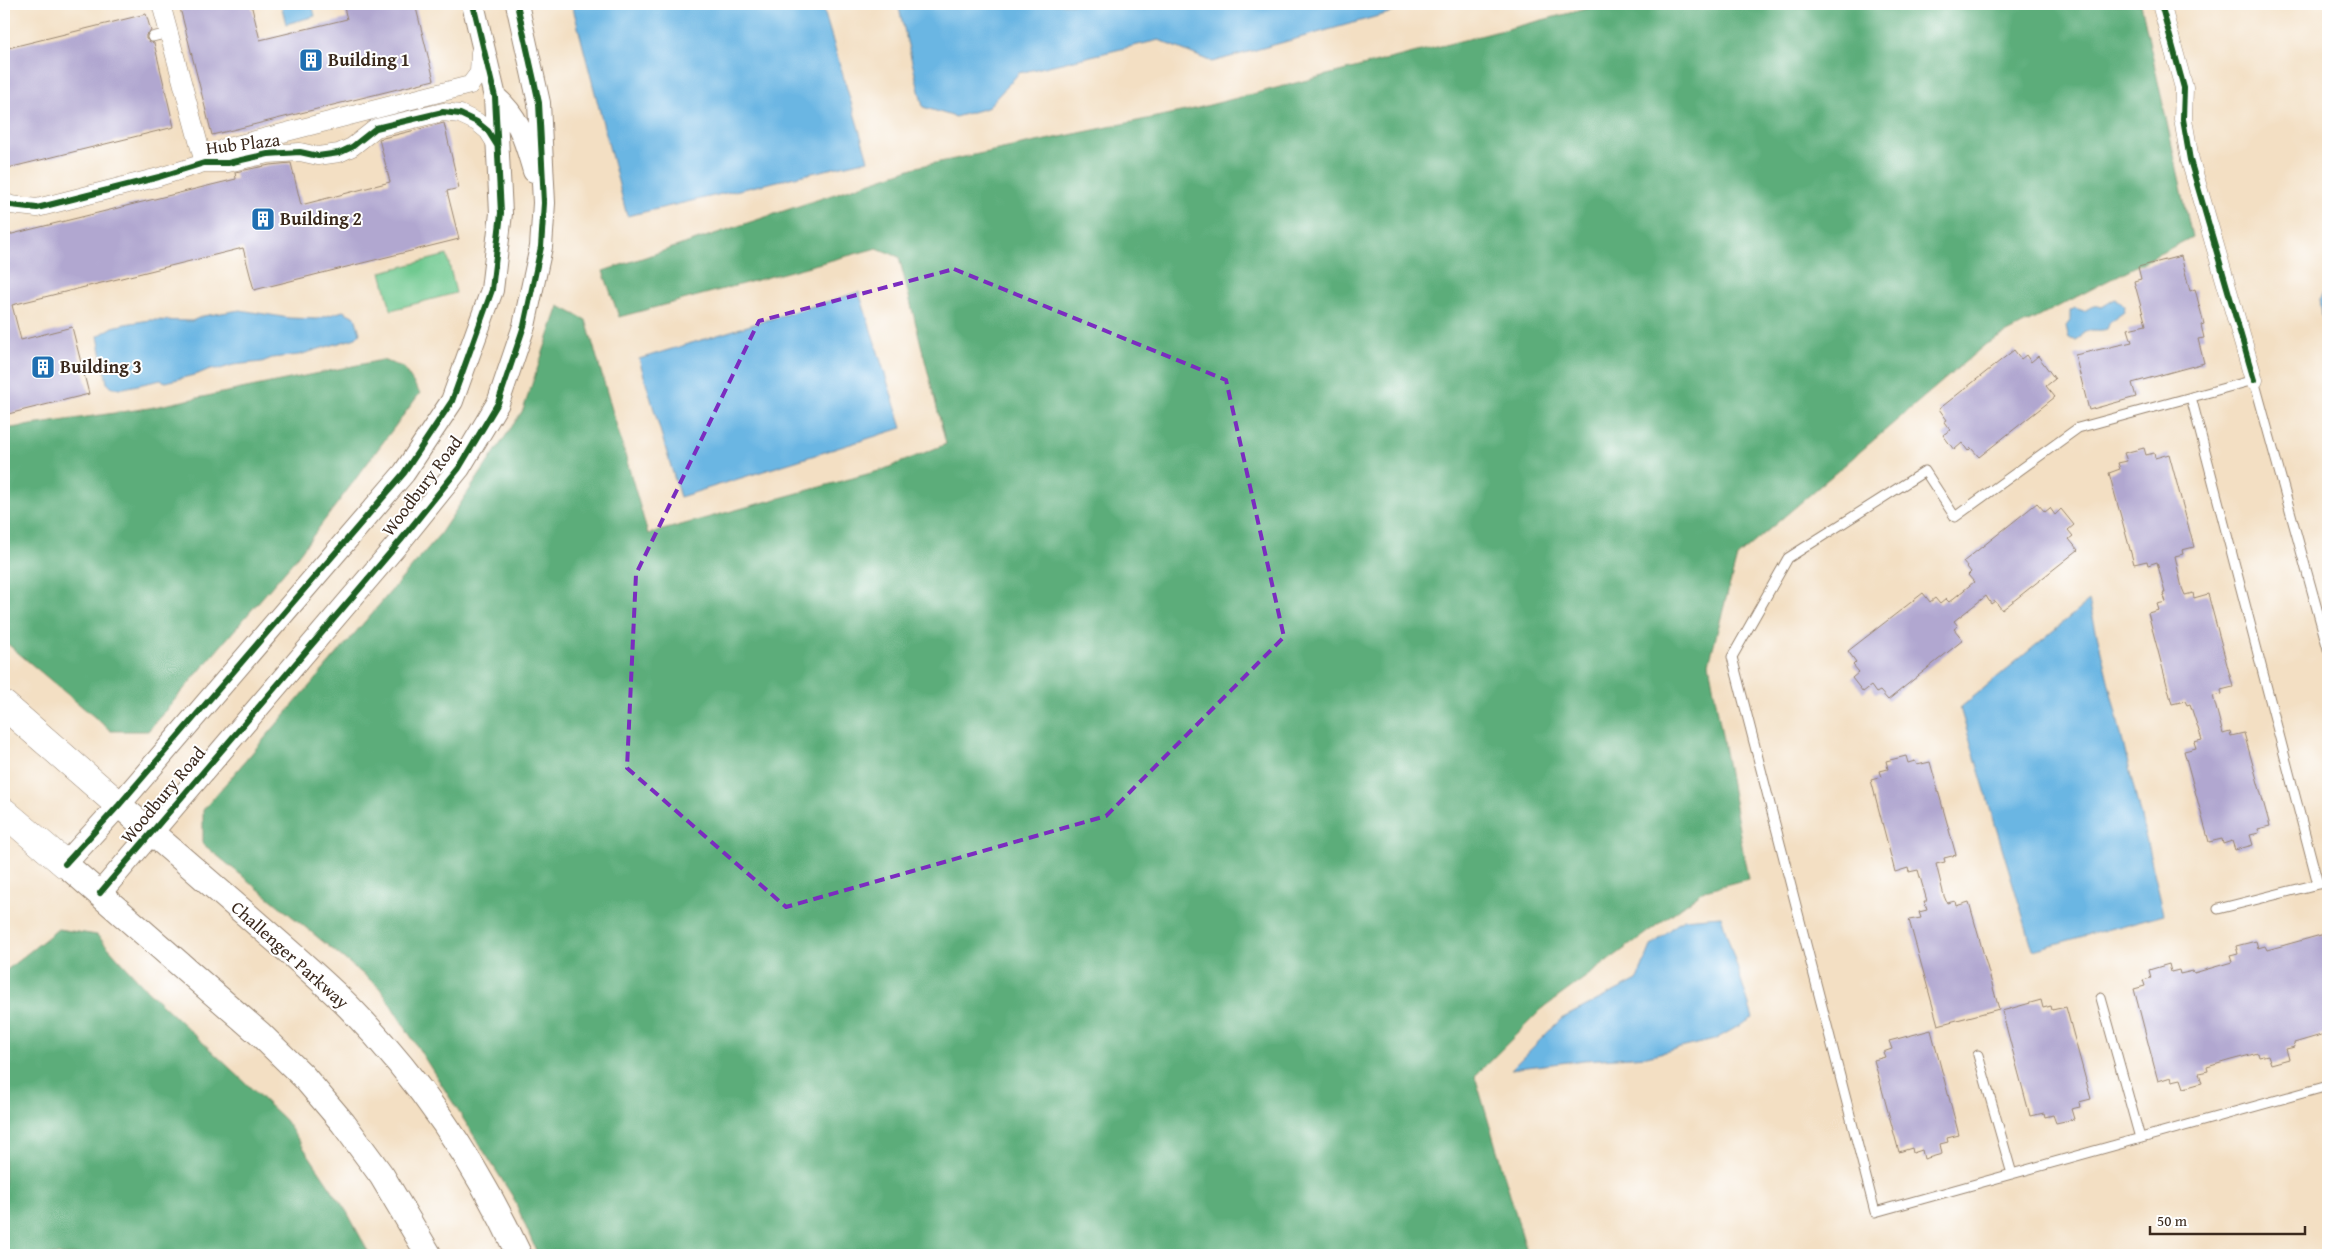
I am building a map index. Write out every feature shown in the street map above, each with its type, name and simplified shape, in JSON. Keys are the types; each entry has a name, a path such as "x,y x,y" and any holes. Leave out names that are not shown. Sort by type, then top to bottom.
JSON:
{"highway":[{"name":"Challenger Parkway","path":"4,705 119,805"},
{"path":"4,812 65,864"}],"main road":[{"name":"Challenger Parkway","path":"119,805 308,968 349,1008 394,1058 453,1138 493,1204 519,1255"},
{"path":"65,864 260,1034 304,1077 343,1123 378,1169 429,1255"}],"street":[{"path":"161,4 204,163"},
{"name":"Woodbury Road","path":"65,864 119,805 404,473 452,401 492,290 501,213 495,98 480,41 473,4"},
{"name":"Woodbury Road","path":"100,893 401,540 459,468 498,403 524,326 542,247 544,203 539,102 517,4"},
{"path":"2162,4 2184,88 2183,119 2190,160 2254,380"},
{"path":"480,41 479,72 470,84 495,98 509,110 520,129 544,203"},
{"name":"Hub Plaza","path":"204,163 224,148 470,84"},
{"name":"Hub Plaza","path":"4,202 11,205 37,208 159,178 204,163 228,163 268,154 300,152 318,156 339,154 352,147 376,128 443,112 460,114 477,122 488,131 498,147"},
{"path":"357,113 363,138"},
{"path":"294,129 300,152"}],"lane":[{"path":"152,37 169,33"},
{"path":"2328,649 2254,380 2078,428 1955,517 1925,471 1788,558 1732,657 1875,1212 2328,1086"},
{"path":"2191,397 2318,884"},
{"path":"2218,909 2328,882"},
{"path":"2101,998 2140,1138"},
{"path":"1978,1055 2012,1174"}],"highlighted area":[{"path":"954,269 1226,380 1284,637 1106,816 786,907 627,768 636,574 759,321"}],"green space":[{"path":"1605,4 2141,4 2192,237 1986,344 1737,557 1709,663 1748,879 1705,890 1542,1009 1475,1076 1528,1255 538,1255 513,1197 380,988 203,844 203,810 440,534 523,410 559,306 586,320 648,534 882,470 946,444 899,257 877,248 619,317 603,271 916,167 1190,110"},
{"path":"447,255 456,293 391,310 381,272"},
{"path":"382,360 403,367 420,393 297,557 148,731 111,731 4,641 4,429 149,408"},
{"path":"58,929 97,935 147,990 285,1120 347,1212 370,1255 4,1255 4,972"}],"water":[{"path":"281,4 312,4 315,16 286,24"},
{"path":"572,4 822,4 868,160 627,216"},
{"path":"898,4 1422,4 1212,62 1159,40 1019,73 987,108 955,117 923,107"},
{"path":"2328,286 2328,368 2320,298"},
{"path":"859,292 902,428 680,497 639,359"},
{"path":"2115,299 2125,306 2124,312 2110,322 2107,329 2086,331 2076,340 2069,339 2066,326 2070,321 2070,311 2075,308 2084,311 2094,306 2102,307"},
{"path":"240,310 289,318 317,319 343,311 355,317 360,333 356,338 299,355 272,358 262,362 233,365 220,369 210,369 166,382 161,380 124,388 112,388 107,383 98,336 113,327 150,320 192,321 203,316"},
{"path":"2089,601 2164,914 2033,950 1960,708"},
{"path":"1721,916 1753,1018 1714,1040 1647,1056 1584,1060 1511,1069 1561,1019 1637,980 1651,946 1683,919"}],"building":[{"name":"Building 1","path":"179,4 251,4 260,40 347,19 343,4 415,4 434,80 212,135"},
{"path":"146,14 151,31 146,35 146,39 154,43 174,127 4,169 4,49"},
{"name":"Building 2","path":"444,123 459,188 447,191 459,239 254,290 243,248 12,305 21,340 72,327 89,394 4,415 4,236 236,179 235,172 270,165 291,163 301,205 390,182 379,139"},
{"path":"2181,256 2190,291 2195,289 2204,324 2201,325 2204,338 2198,339 2204,363 2132,383 2136,397 2089,410 2075,355 2132,342 2128,329 2146,325 2134,281 2141,279 2138,267"},
{"path":"2014,350 2021,359 2026,355 2031,362 2038,356 2055,379 2046,386 2055,397 1979,457 1971,448 1968,451 1962,443 1954,450 1943,435 1950,430 1944,422 1947,420 1939,409"},
{"path":"2144,448 2146,455 2154,453 2155,458 2169,454 2194,547 2182,550 2183,554 2175,556 2182,588 2185,595 2193,593 2194,598 2208,594 2233,687 2221,690 2222,694 2213,696 2223,734 2230,732 2231,736 2244,733 2270,826 2258,829 2259,833 2250,835 2253,845 2235,850 2232,841 2223,844 2222,839 2209,842 2184,751 2196,748 2194,742 2202,740 2190,704 2187,705 2185,701 2172,704 2148,613 2159,610 2157,604 2166,602 2157,562 2148,565 2147,561 2134,564 2109,473 2120,469 2118,463 2127,461 2124,453"},
{"path":"2037,503 2045,512 2050,508 2055,515 2061,509 2074,525 2068,530 2073,536 2069,539 2078,550 2002,610 1995,601 1991,604 1986,596 1954,621 1958,626 1954,629 1963,640 1888,700 1880,691 1876,693 1871,686 1863,692 1852,678 1859,672 1853,665 1856,662 1848,651 1923,593 1930,602 1935,598 1940,604 1946,599 1949,602 1974,582 1968,575 1971,572 1963,562"},
{"path":"1906,756 1908,763 1915,761 1917,765 1930,762 1956,855 1944,858 1945,862 1936,864 1944,896 1947,903 1955,901 1956,906 1969,902 1999,1009 1938,1025 1909,920 1921,918 1919,912 1927,910 1924,901 1927,901 1918,870 1909,872 1908,868 1895,872 1871,780 1882,777 1880,771 1888,769 1886,761"},
{"path":"2328,933 2328,1033 2294,1043 2295,1047 2286,1049 2289,1059 2271,1064 2268,1055 2259,1057 2258,1053 2231,1060 2207,1067 2208,1071 2199,1073 2202,1083 2184,1088 2181,1079 2172,1081 2171,1077 2158,1081 2134,989 2145,986 2143,980 2151,978 2149,970 2169,964 2171,972 2179,970 2180,974 2193,971 2194,973 2232,962 2230,956 2238,954 2236,946 2256,941 2258,948 2265,946 2267,950"},
{"path":"2041,1000 2043,1008 2051,1006 2052,1010 2066,1007 2091,1099 2079,1102 2080,1107 2071,1109 2074,1119 2056,1123 2053,1115 2045,1117 2044,1113 2030,1116 2002,1011"},
{"path":"1931,1030 1959,1135 1947,1138 1948,1142 1940,1144 1942,1154 1924,1159 1922,1150 1913,1153 1912,1148 1899,1152 1874,1060 1885,1057 1883,1052 1892,1049 1889,1041"}],"cycle path":[{"path":"65,864 119,805 404,473 452,401 492,290 501,213 495,97 473,4"},
{"path":"100,893 401,540 459,468 498,403 524,326 541,247 544,203 539,103 517,4"},
{"path":"2161,4 2184,88 2183,119 2190,160 2254,380"},
{"path":"4,202 11,205 37,208 159,177 204,163 228,163 268,154 300,152 318,156 339,153 352,147 376,128 443,112 460,114 477,122 488,131 498,147"}],"place":[{"name":"Building 1","path":"311,60"},
{"name":"Building 2","path":"263,219"},
{"name":"Building 3","path":"43,367"}]}
